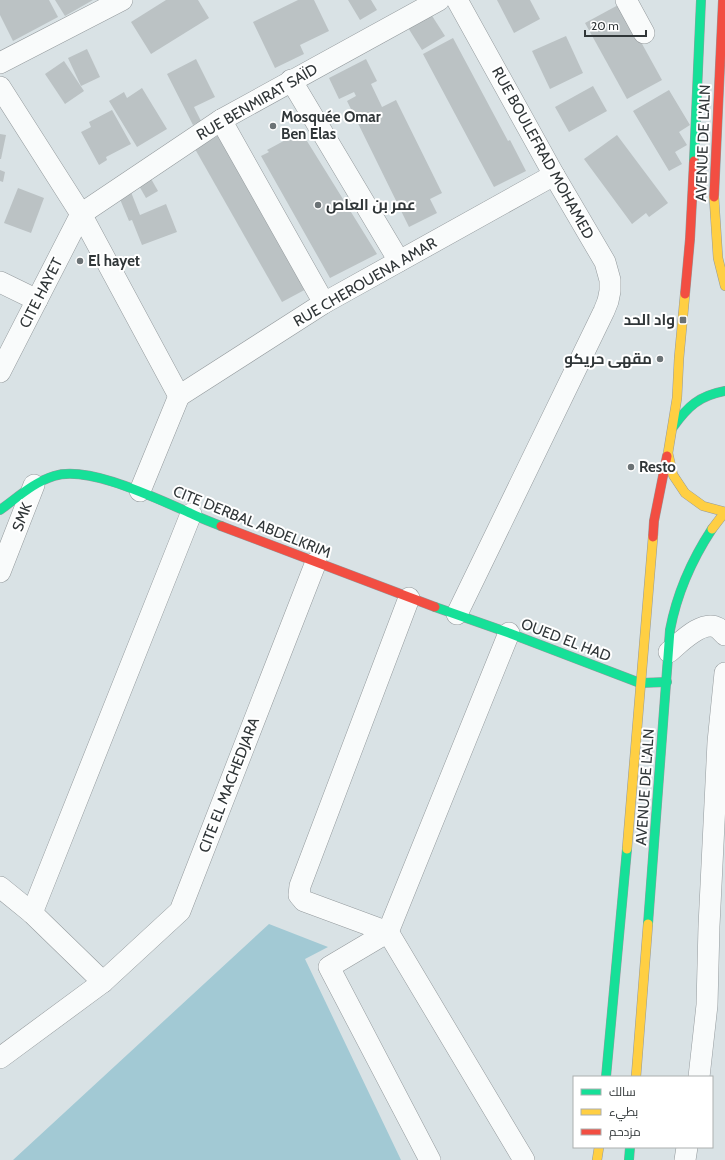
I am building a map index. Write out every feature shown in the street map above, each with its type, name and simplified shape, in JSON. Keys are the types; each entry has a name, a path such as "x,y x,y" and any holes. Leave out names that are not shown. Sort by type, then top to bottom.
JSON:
{"main road":[{"path":"606,1076 623,897 654,521 673,428 677,398 679,358 690,239 700,0"},
{"name":"AVENUE DE L'ALN","path":"723,0 720,144 714,189 718,258 725,286"},
{"path":"673,428 685,410 703,396 725,391"},
{"path":"668,453 673,475 685,493 703,506 725,512"},
{"name":"CITE DERBAL ABDELKRIM","path":"0,510 34,485 54,476 77,474 140,491 191,514 409,598 457,614"},
{"name":"AVENUE DE L'ALN","path":"636,1076 670,631 677,596 691,562 706,536 725,512"},
{"name":"OUED EL HAD","path":"457,614 640,683 667,682"},
{"path":"597,1160 599,1148"},
{"path":"629,1160 630,1148"}],"street":[{"path":"0,63 122,0"},
{"name":"RUE BENMIRAT SAÏD","path":"81,214 221,120 291,80 439,0"},
{"name":"RUE BOULEFRAD MOHAMED","path":"457,0 554,175 605,262 610,280 608,302 604,311 457,614"},
{"path":"626,0 644,33"},
{"path":"291,80 399,261"},
{"path":"0,87 81,214 179,396 140,491"},
{"path":"221,120 324,303"},
{"path":"694,165 720,144"},
{"name":"RUE CHEROUENA AMAR","path":"179,396 324,303 554,175"},
{"name":"CITE HAYET","path":"0,372 81,214"},
{"path":"0,282 37,300"},
{"name":"SMK","path":"0,572 34,485"},
{"path":"32,913 191,514"},
{"name":"CITE EL MACHEDJARA","path":"0,1058 103,982 180,911 316,562"},
{"path":"409,598 300,886 299,895 304,901 388,932 524,1160"},
{"path":"669,652 695,631 706,626 717,628 725,635"},
{"path":"430,1160 329,967 388,932 509,633"},
{"path":"699,1076 718,884 718,742 725,674"},
{"path":"0,887 32,913 103,982"},
{"path":"685,1160 687,1148"}],"shaded area":[{"path":"269,924 328,947 305,959 401,1160 13,1160"}],"building":[{"path":"0,0 49,0 58,17 13,41 0,15"},
{"path":"55,0 93,0 65,16"},
{"path":"166,0 198,0 209,18 151,54 131,22"},
{"path":"298,0 314,0 329,31 300,45 304,54 275,68 253,22"},
{"path":"348,0 371,0 377,10 360,20"},
{"path":"497,0 530,0 540,19 514,33"},
{"path":"620,4 662,80 627,99 585,23"},
{"path":"427,8 445,36 422,50 405,23"},
{"path":"566,36 583,73 550,89 532,51"},
{"path":"453,38 508,141 510,140 526,171 494,187 423,54"},
{"path":"87,49 100,77 81,86 68,58"},
{"path":"196,59 215,97 194,107 201,121 193,125 167,74"},
{"path":"366,59 377,81 371,84 382,107 396,100 442,193 430,199 437,213 409,227 347,101 356,96 354,92 339,99 329,78"},
{"path":"64,61 84,91 65,104 45,74"},
{"path":"593,86 607,111 569,132 555,107"},
{"path":"142,88 167,129 137,147 109,101 124,92 127,98"},
{"path":"669,90 690,125 679,132 687,145 675,152 682,164 669,171 633,111"},
{"path":"112,110 131,144 106,157 107,160 99,165 81,132 91,127 89,122"},
{"path":"228,130 310,287 282,302 195,149"},
{"name":"عمر بن العاص","path":"302,133 377,254 330,278 261,156 269,152 267,150 291,137 292,139"},
{"path":"0,134 6,135 1,159 0,159"},
{"path":"617,135 668,203 649,217 646,213 632,224 584,159"},
{"path":"0,170 5,172 3,182 0,181"},
{"path":"150,177 158,191 146,198 138,184"},
{"path":"129,187 140,215 166,204 177,232 142,245 132,220 129,221 117,192"},
{"path":"18,188 44,198 31,233 4,223"}],"traffic: fast":[{"path":"694,161 701,0"},
{"path":"673,427 684,413 695,403 708,396 725,391"},
{"path":"0,510 40,482 54,476 69,474 85,475 104,479 142,492 221,526"},
{"path":"648,924 670,630 681,590 691,565 712,529"},
{"path":"435,607 509,633 640,683 667,682"},
{"path":"606,1076 627,849"},
{"path":"629,1160 630,1148"}],"traffic: slow":[{"path":"714,197 718,258 725,286"},
{"path":"685,294 677,398 668,453 673,475 685,493 703,506 725,512 712,529"},
{"path":"627,849 653,537"},
{"path":"636,1076 648,924"},
{"path":"597,1160 599,1148"}],"traffic: jam":[{"path":"714,197 723,0"},
{"path":"685,294 690,239 694,161"},
{"path":"653,537 654,521 667,456"},
{"path":"221,526 435,607"}],"place":[{"name":"Mosquée Omar Ben Elas","path":"273,126"},
{"name":"عمر بن العاص","path":"318,205"},
{"name":"El hayet","path":"80,261"},
{"name":"واد الحد","path":"683,320"},
{"name":"مقهى حريكو","path":"660,359"},
{"name":"Resto","path":"631,467"}]}
